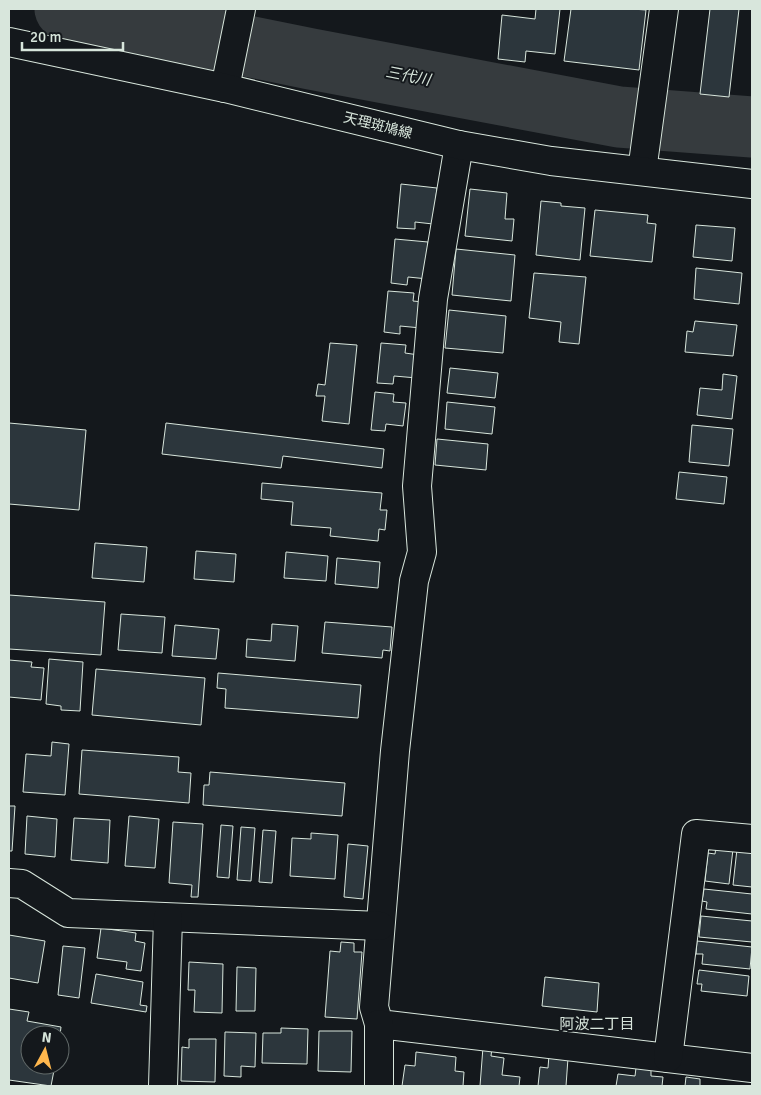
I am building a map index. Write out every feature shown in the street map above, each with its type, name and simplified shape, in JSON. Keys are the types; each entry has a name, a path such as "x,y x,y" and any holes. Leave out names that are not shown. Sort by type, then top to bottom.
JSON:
{"street":[{"path":"642,171 664,9"},
{"path":"225,88 237,30"},
{"name":"天理斑鳩線","path":"9,42 225,88 459,145 551,161 752,184"},
{"path":"379,1086 379,1024 374,1007 395,751 414,581 422,552 417,486 433,299 459,145"},
{"path":"668,1058 696,834 752,839"},
{"path":"9,883 22,884 68,913 380,926"},
{"path":"162,1086 168,918"},
{"path":"379,1024 752,1068"}],"building":[{"path":"536,9 560,9 555,54 526,51 525,62 498,59 502,15 535,19"},
{"path":"571,9 646,10 639,70 564,61"},
{"path":"710,9 739,9 729,97 700,94"},
{"path":"401,184 437,188 433,224 415,222 415,229 397,228"},
{"path":"470,189 507,193 505,219 514,219 512,241 465,236"},
{"path":"541,201 561,203 561,206 585,208 580,260 536,255"},
{"path":"595,210 648,215 647,223 656,224 652,262 590,256"},
{"path":"696,225 735,228 732,261 693,257"},
{"path":"395,239 428,242 427,253 430,253 428,279 408,277 407,285 391,283"},
{"path":"456,249 515,255 511,301 452,295"},
{"path":"696,268 742,273 739,304 694,299"},
{"path":"534,273 586,277 579,344 559,342 561,322 529,318"},
{"path":"388,291 414,293 413,301 423,302 421,328 400,326 400,334 384,332"},
{"path":"449,310 506,316 503,353 445,348"},
{"path":"695,321 737,325 733,356 685,352 687,331 693,332"},
{"path":"330,343 357,345 349,424 322,421 325,396 316,396 318,384 325,385"},
{"path":"381,343 406,345 405,353 419,355 417,378 394,376 393,384 377,383"},
{"path":"450,368 498,373 495,398 447,393"},
{"path":"723,374 737,376 732,419 697,415 700,388 722,390"},
{"path":"375,392 394,394 393,402 406,403 403,426 386,424 385,431 371,430"},
{"path":"447,402 495,407 492,434 445,429"},
{"path":"9,423 86,430 79,510 9,504"},
{"path":"166,423 384,449 382,468 283,456 281,468 162,454"},
{"path":"692,425 733,429 729,466 689,462"},
{"path":"437,439 488,444 486,470 435,465"},
{"path":"679,472 727,477 724,504 676,499"},
{"path":"262,483 382,493 380,510 387,510 385,530 379,529 378,541 330,536 331,528 291,525 293,502 261,499"},
{"path":"95,543 147,547 144,582 92,578"},
{"path":"196,551 236,554 234,582 194,579"},
{"path":"286,552 328,556 326,581 284,578"},
{"path":"337,558 380,562 378,588 335,584"},
{"path":"9,595 105,602 101,655 9,649"},
{"path":"121,614 165,617 162,653 118,650"},
{"path":"325,622 392,627 390,651 383,650 382,658 322,653"},
{"path":"272,624 298,626 295,661 246,657 247,639 271,641"},
{"path":"175,625 219,629 216,659 172,656"},
{"path":"49,659 83,662 80,711 61,710 61,706 46,704"},
{"path":"9,660 32,662 31,667 44,668 41,700 9,697"},
{"path":"96,669 205,678 201,725 92,715"},
{"path":"218,673 361,685 358,718 225,708 226,689 217,688"},
{"path":"52,742 69,744 65,795 23,792 26,754 51,756"},
{"path":"82,750 179,757 178,772 191,773 189,803 79,794"},
{"path":"210,772 345,783 342,816 203,805 204,785 209,785"},
{"path":"9,806 15,806 12,851 9,851"},
{"path":"27,816 57,819 55,857 25,854"},
{"path":"129,816 159,819 155,868 125,866"},
{"path":"74,818 110,820 108,863 71,860"},
{"path":"173,822 203,824 198,897 191,897 192,885 169,883"},
{"path":"221,825 233,826 229,878 217,877"},
{"path":"241,827 255,828 251,881 237,880"},
{"path":"263,830 276,831 272,883 259,882"},
{"path":"311,833 338,835 335,879 290,876 292,838 311,839"},
{"path":"348,844 368,846 363,899 344,897"},
{"path":"716,847 733,849 729,884 705,881 708,853 715,854"},
{"path":"737,849 752,851 752,887 733,885"},
{"path":"704,889 752,894 752,914 706,909 707,902 702,901"},
{"path":"701,916 752,921 752,942 699,937"},
{"path":"101,928 136,933 135,941 145,943 141,971 126,969 127,962 97,958"},
{"path":"9,935 45,941 38,983 9,978"},
{"path":"697,941 752,947 750,969 702,964 703,954 696,954"},
{"path":"341,942 354,943 354,952 362,952 357,1019 325,1017 330,951 340,952"},
{"path":"63,946 85,948 79,998 58,995"},
{"path":"189,962 223,964 222,1013 194,1012 195,990 188,990"},
{"path":"237,967 256,968 255,1011 236,1011"},
{"path":"699,970 749,976 747,996 701,991 702,984 697,984"},
{"path":"96,974 143,982 140,1005 147,1006 146,1012 91,1003"},
{"path":"545,977 599,983 597,1012 542,1006"},
{"path":"9,1009 29,1012 27,1021 50,1025 20,1025 20,1075 53,1075 51,1086 9,1080"},
{"path":"281,1028 308,1029 307,1064 262,1063 263,1033 281,1033"},
{"path":"319,1031 352,1031 351,1072 318,1071"},
{"path":"225,1032 256,1033 255,1067 241,1066 241,1077 224,1076"},
{"path":"189,1039 216,1039 215,1082 181,1081 182,1047 189,1048"},
{"path":"483,1047 492,1048 491,1056 504,1058 502,1075 520,1077 519,1086 480,1086"},
{"path":"416,1052 456,1057 455,1071 464,1072 463,1086 402,1086 405,1065 415,1066"},
{"path":"549,1055 568,1058 566,1086 538,1086 540,1067 548,1068"},
{"path":"636,1068 651,1070 651,1076 663,1077 662,1086 616,1086 618,1074 635,1076"},
{"path":"686,1077 700,1079 700,1086 685,1086"}],"waterway":[{"name":"三代川","path":"65,9 311,59 619,117 752,127"}],"district":[{"name":"阿波二丁目","path":"597,1024"}]}
